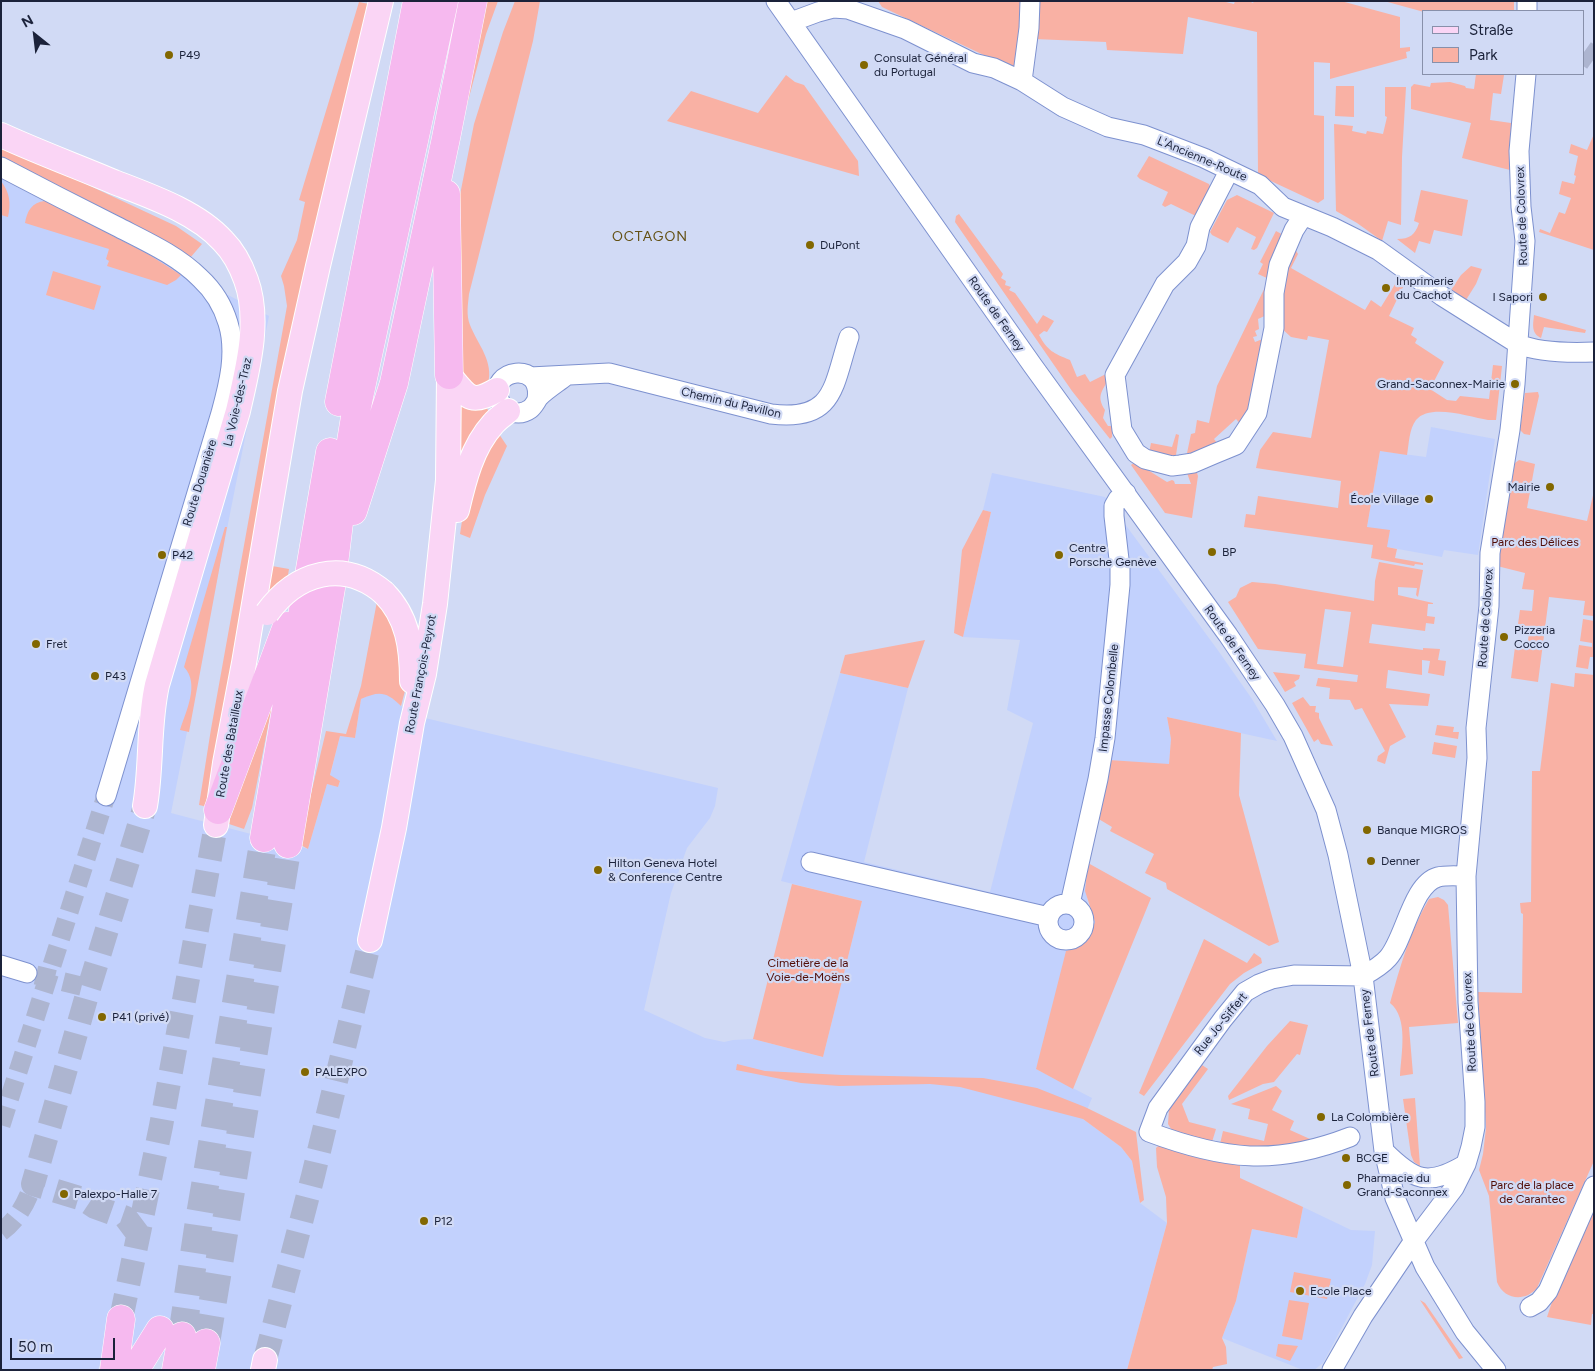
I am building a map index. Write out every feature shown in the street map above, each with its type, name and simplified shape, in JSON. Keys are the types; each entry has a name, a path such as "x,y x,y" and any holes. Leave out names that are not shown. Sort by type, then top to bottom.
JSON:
{"highway":[{"path":"408,44 412,1"},
{"path":"417,1 316,529 276,841 334,570 394,383 473,1"},
{"path":"334,570 342,490 356,411 444,1"},
{"path":"446,138 449,376"},
{"path":"217,817 283,638 316,529"},
{"path":"114,1370 121,1319"},
{"path":"135,1370 182,1337"},
{"path":"176,1370 182,1337"},
{"path":"182,1337 201,1370"}],"main road":[{"path":"244,663 290,391 381,1"},
{"name":"La Voie-des-Traz","path":"1,135 150,197 197,220 218,236 228,247 241,268 249,290 252,327 244,382 238,411 157,685 152,714 150,768 145,806"},
{"path":"449,376 470,397 482,398 498,390"},
{"name":"Route François-Peyrot","path":"370,940 394,828 412,723 424,674 434,604 448,480 449,376"},
{"path":"434,604 464,481 482,439 494,423 508,411"},
{"path":"244,663 255,636 267,614 291,588 305,580 324,574 352,575 374,585 384,593 399,612 409,637 412,667 412,723"},
{"name":"Route des Batailleux","path":"217,817 225,762 244,663"},
{"path":"107,1370 121,1319"}],"street":[{"name":"Route de Ferney","path":"776,1 1033,366 1250,667 1293,736 1326,810 1338,855 1363,976 1384,1151 1395,1198 1425,1267 1447,1304 1481,1353 1496,1370"},
{"path":"1022,80 1029,28 1030,1"},
{"name":"L'Ancienne-Route","path":"791,22 833,8 848,9 905,29 973,62 994,68 1022,80 1063,107 1108,127 1144,135 1204,158 1260,185 1283,207 1332,227 1378,250 1442,296 1518,344 1527,348 1576,353 1594,352"},
{"name":"Route de Colovrex","path":"1332,1370 1363,1316 1413,1242 1454,1188 1466,1164 1475,1127 1468,1002 1466,876 1478,758 1476,728 1489,606 1490,553 1510,430 1518,344 1525,241 1521,207 1520,151 1526,75"},
{"name":"Route Douanière","path":"1,167 149,243 186,265 209,287 224,313 231,339 230,371 221,413 106,796"},
{"path":"1229,171 1200,227 1196,246 1192,254 1187,262 1165,284 1116,374 1122,430 1136,453 1145,459 1172,466 1193,463 1236,444 1257,412 1274,328 1274,293 1279,265 1294,230 1303,216"},
{"name":"Chemin du Pavillon","path":"530,377 610,373 771,414 784,416 806,414 816,410 828,398 834,387 849,337"},
{"path":"537,399 537,386 530,377 521,373 508,375 502,380 498,390 500,402 508,411 518,414 532,408 537,399 566,376"},
{"name":"Impasse Colombelle","path":"1070,904 1098,779 1105,738 1120,586 1114,506 1118,499 1126,493"},
{"path":"811,862 1048,917"},
{"path":"1363,976 1389,957 1418,895 1425,886 1438,877 1466,876"},
{"path":"1070,904 1078,908 1084,919 1082,930 1073,938 1060,939 1049,928 1048,917 1058,906 1070,904"},
{"path":"1,965 27,973"},
{"name":"Rue Jo-Siffert","path":"1350,1137 1328,1145 1291,1154 1240,1157 1203,1149 1149,1132 1158,1108 1245,992 1272,979 1294,975 1363,976"},
{"path":"1384,1151 1398,1165 1423,1178 1440,1177 1466,1164"},
{"path":"1530,1307 1539,1302 1548,1291 1594,1186"}],"shaded area":[{"path":"1,179 269,316 171,813 308,849 327,784 338,787 340,782 330,776 340,736 355,738 361,699 375,692 391,695 401,706 425,718 718,788 715,806 710,818 687,848 671,893 644,1010 705,1038 724,1042 753,1039 823,1057 862,901 781,881 840,673 908,688 864,862 990,892 1033,723 1007,710 1020,640 963,637 991,512 983,510 992,473 1105,497 1217,649 1252,699 1277,741 1167,717 1171,739 1169,765 1109,760 1085,880 1088,905 1095,922 1090,937 1082,945 1074,949 1036,1069 1092,1098 1083,1119 1121,1147 1132,1161 1140,1203 1167,1223 1127,1370 223,1370 108,1338 98,1370 1,1370"},
{"name":"École Village","path":"1431,427 1495,439 1478,555 1444,550 1442,557 1387,547 1367,527 1380,451 1426,457"},
{"name":"Ecole Place","path":"1303,1207 1351,1230 1375,1231 1372,1265 1365,1284 1323,1363 1314,1370 1303,1370 1222,1338 1236,1301 1252,1229 1297,1238"}],"green space":[{"path":"486,1 498,1 486,34 460,131"},
{"path":"515,1 540,1 533,41 469,294 469,321 489,368 488,384 470,391 454,354 458,205 474,124 503,32"},
{"path":"878,1 1023,1 1019,62 1014,66 1007,66 882,7"},
{"path":"1035,1 1222,1 1234,4 1235,1 1249,1 1253,3 1254,1 1341,1 1400,17 1400,48 1410,47 1410,51 1406,52 1407,58 1330,79 1330,63 1314,62 1314,115 1324,116 1324,199 1318,203 1258,175 1257,32 1188,17 1183,54 1107,50 1106,42 1034,39"},
{"path":"1384,1 1514,1 1514,10 1422,11"},
{"path":"359,2 369,4 208,807 199,805 287,306 281,276 297,240 305,202 299,200"},
{"path":"786,75 795,82 804,85 858,161 859,176 667,121 691,91 758,113"},
{"path":"1476,75 1504,75 1501,94 1493,93 1490,120 1511,123 1510,170 1462,158 1471,123 1411,109 1411,87 1414,84 1430,87 1431,83 1450,82 1474,89"},
{"path":"1336,86 1354,86 1354,117 1335,116"},
{"path":"1385,87 1406,87 1401,225 1388,221 1382,241 1336,211 1334,124 1353,126 1352,131 1366,134 1367,131 1383,134 1387,117 1385,116"},
{"path":"1594,134 1594,250 1539,232 1540,229 1550,233 1559,212 1565,214 1571,198 1559,194 1562,181 1574,184 1576,176 1574,175 1578,156 1569,153 1571,144 1587,150"},
{"path":"1,147 176,226 202,244 190,258 160,238 1,157"},
{"path":"1149,156 1209,184 1211,189 1198,217 1171,204 1165,207 1162,205 1168,192 1137,176"},
{"path":"1,181 9,198 8,217 1,215"},
{"path":"1421,190 1468,200 1462,236 1434,230 1430,244 1419,241 1415,253 1397,239 1409,237 1414,233 1419,223 1414,221"},
{"path":"1237,195 1274,213 1257,248 1254,250 1251,249 1256,237 1237,227 1228,243 1212,235 1210,232 1227,200"},
{"path":"45,201 148,254 181,275 167,285 107,266 109,261 106,259 109,249 25,223 33,205"},
{"path":"959,214 1003,274 1001,278 1006,281 1005,285 1011,287 1009,290 1015,293 1037,324 1043,315 1054,321 1047,332 1044,331 1039,335 1045,345 1055,353 1070,360 1077,377 1085,374 1090,382 1104,375 1108,376 1109,378 1100,397 1105,410 1103,418 1108,426 1112,426 1112,437 1110,439 1072,391 955,222 956,216"},
{"path":"1276,231 1287,237 1269,314 1258,319 1259,329 1255,331 1257,336 1253,337 1255,342 1268,337 1252,411 1241,425 1236,419 1214,439 1220,447 1186,458 1191,434 1195,433 1197,420 1209,423 1217,386 1269,279 1258,274 1263,264 1260,262"},
{"path":"1292,244 1298,254 1291,268 1365,310 1371,300 1381,307 1397,281 1404,285 1389,316 1414,328 1411,335 1417,339 1415,343 1444,362 1430,389 1447,400 1456,401 1460,396 1489,399 1493,365 1502,366 1496,420 1450,412 1431,412 1422,415 1416,420 1411,432 1407,455 1380,451 1367,527 1390,530 1387,547 1397,549 1395,558 1423,563 1423,565 1415,564 1414,566 1371,558 1373,545 1244,527 1246,514 1255,515 1258,496 1338,508 1341,481 1256,468 1260,450 1273,432 1311,438 1329,340 1308,336 1307,340 1291,337 1280,327 1277,311"},
{"path":"1471,266 1482,269 1476,284 1466,300 1451,290 1461,275"},
{"path":"53,271 101,286 94,310 46,295"},
{"path":"1534,315 1586,330 1585,333 1544,327 1541,338 1534,331"},
{"path":"1538,392 1539,396 1530,435 1524,434 1520,430 1525,393"},
{"path":"457,401 486,404 491,421 460,483"},
{"path":"499,434 507,446 485,495 470,538 460,534 466,495 478,454"},
{"path":"1176,434 1179,435 1176,455 1172,457 1149,453 1151,443 1172,447"},
{"name":"Parc des Délices","path":"1519,460 1535,464 1527,508 1587,521 1594,491 1594,616 1583,615 1585,601 1549,597 1538,682 1511,678 1515,647 1527,649 1529,632 1517,631 1520,610 1532,611 1534,590 1522,589 1525,573 1497,566 1515,463"},
{"path":"1135,462 1167,482 1174,481 1175,484 1191,484 1187,473 1197,473 1192,518 1165,513 1131,465"},
{"path":"983,510 991,512 963,637 954,633 962,550"},
{"path":"225,527 227,527 189,732 180,730 188,706 191,689 189,674 184,667"},
{"path":"1379,562 1423,570 1418,597 1416,595 1417,588 1398,587 1398,595 1433,603 1428,604 1427,616 1435,617 1434,624 1426,623 1425,631 1372,624 1369,643 1423,650 1423,648 1440,649 1438,660 1446,661 1444,676 1428,673 1430,661 1422,660 1422,675 1388,670 1386,688 1430,694 1428,706 1389,704 1406,737 1390,746 1385,764 1377,761 1378,756 1385,751 1362,708 1355,710 1350,700 1329,699 1330,688 1316,686 1318,678 1357,682 1358,675 1304,668 1306,654 1258,649 1228,602 1236,597 1240,588 1252,582 1275,584 1374,601 1375,581","holes":["1325,609 1351,612 1343,667 1317,664"]},
{"path":"272,566 289,569 287,581 266,601"},
{"path":"378,596 394,614 406,687 401,706 391,697 382,694 361,699 355,738 340,736 330,775 340,781 338,787 327,784 308,849 299,844 326,731 346,734 361,686"},
{"path":"1583,619 1594,621 1594,657 1590,657 1588,669 1576,667 1579,645 1592,647 1592,643 1580,641"},
{"path":"925,640 908,688 840,673 845,655"},
{"path":"281,660 252,808 244,829 229,824 235,795"},
{"path":"1273,672 1300,675 1299,679 1294,682 1296,686 1285,692"},
{"name":"Parc de la place de Carantec","path":"1575,673 1594,675 1594,1161 1537,1288 1527,1296 1515,1297 1500,1288 1497,1282 1489,1196 1479,1170 1486,1128 1478,992 1522,993 1523,914 1521,913 1520,903 1531,902 1532,771 1540,771 1551,683 1574,687"},
{"path":"1303,697 1310,706 1316,706 1315,712 1319,713 1319,718 1333,746 1321,744 1318,739 1314,742 1292,703"},
{"path":"1167,717 1241,733 1239,795 1279,942 1269,946 1167,889 1166,883 1145,873 1154,854 1110,831 1112,827 1097,818 1109,760 1169,764 1171,739"},
{"path":"1437,725 1454,727 1453,732 1459,732 1458,739 1435,735"},
{"path":"1434,742 1457,746 1455,758 1432,754"},
{"path":"1088,863 1151,898 1073,1089 1036,1069 1066,951 1078,947 1087,941 1095,922 1085,891"},
{"name":"Cimetière de la Voie-de-Moëns","path":"792,884 862,901 823,1057 753,1039"},
{"path":"1438,897 1448,905 1458,1023 1409,1027 1413,1074 1400,1076 1402,1027 1396,1010 1390,1003 1416,924 1429,899"},
{"path":"1204,939 1247,963 1254,953 1261,958 1262,963 1244,973 1230,984 1144,1096 1139,1093"},
{"path":"1290,1021 1308,1025 1300,1055 1297,1054 1274,1082 1263,1084 1229,1100 1228,1096 1267,1046"},
{"path":"737,1064 765,1071 842,1075 983,1078 1037,1088 1085,1107 1136,1132 1144,1200 1140,1203 1132,1161 1121,1147 1083,1119 960,1087 930,1084 839,1086 801,1083 736,1070"},
{"path":"1202,1065 1208,1069 1182,1104 1189,1122 1216,1129 1212,1142 1173,1132 1168,1124 1169,1109"},
{"path":"1276,1086 1282,1091 1272,1110 1294,1121 1290,1130 1310,1139 1308,1144 1273,1150 1220,1144 1223,1131 1264,1141 1268,1124 1248,1119 1250,1109 1231,1104"},
{"path":"1415,1098 1420,1166 1414,1162 1411,1155 1403,1099"},
{"path":"1159,1145 1240,1165 1240,1178 1303,1207 1297,1238 1252,1229 1236,1301 1222,1338 1226,1347 1227,1364 1213,1367 1212,1370 1127,1370 1167,1223 1166,1197 1157,1167 1156,1148"},
{"path":"1594,1206 1594,1314 1592,1314 1591,1325 1547,1317 1558,1284"},
{"path":"1294,1272 1331,1279 1327,1299 1290,1292"},
{"path":"1289,1300 1309,1303 1302,1340 1282,1336"},
{"path":"1420,1300 1425,1303 1463,1358 1459,1359"},
{"path":"1278,1344 1298,1346 1290,1361 1276,1356"}],"tunnel":[{"path":"1585,53 1594,59"},
{"path":"1,1125 106,796"},
{"path":"138,1234 126,1218 95,1207 83,1199 33,1184 89,988 145,806"},
{"path":"121,1319 161,1126 216,825"},
{"path":"182,1336 199,1221 264,838"},
{"path":"206,1343 288,844"},
{"path":"265,1360 313,1176 370,940"},
{"path":"36,975 89,988"},
{"path":"1,1232 21,1211 33,1184"}],"place":[{"name":"P49","path":"169,55"},
{"name":"Consulat Général du Portugal","path":"864,65"},
{"name":"DuPont","path":"810,245"},
{"name":"Imprimerie du Cachot","path":"1386,288"},
{"name":"I Sapori","path":"1543,297"},
{"name":"Grand-Saconnex-Mairie","path":"1515,384"},
{"name":"Mairie","path":"1550,487"},
{"name":"École Village","path":"1429,499"},
{"name":"BP","path":"1212,552"},
{"name":"P42","path":"162,555"},
{"name":"Centre Porsche Genève","path":"1059,555"},
{"name":"Pizzeria Cocco","path":"1504,637"},
{"name":"Fret","path":"36,644"},
{"name":"P43","path":"95,676"},
{"name":"Banque MIGROS","path":"1367,830"},
{"name":"Denner","path":"1371,861"},
{"name":"Hilton Geneva Hotel & Conference Centre","path":"598,870"},
{"name":"P41 (privé)","path":"102,1017"},
{"name":"PALEXPO","path":"305,1072"},
{"name":"La Colombière","path":"1321,1117"},
{"name":"BCGE","path":"1346,1158"},
{"name":"Pharmacie du Grand-Saconnex","path":"1347,1185"},
{"name":"Palexpo-Halle 7","path":"64,1194"},
{"name":"P12","path":"424,1221"},
{"name":"Ecole Place","path":"1300,1291"}],"district":[{"name":"OCTAGON","path":"650,237"}]}
